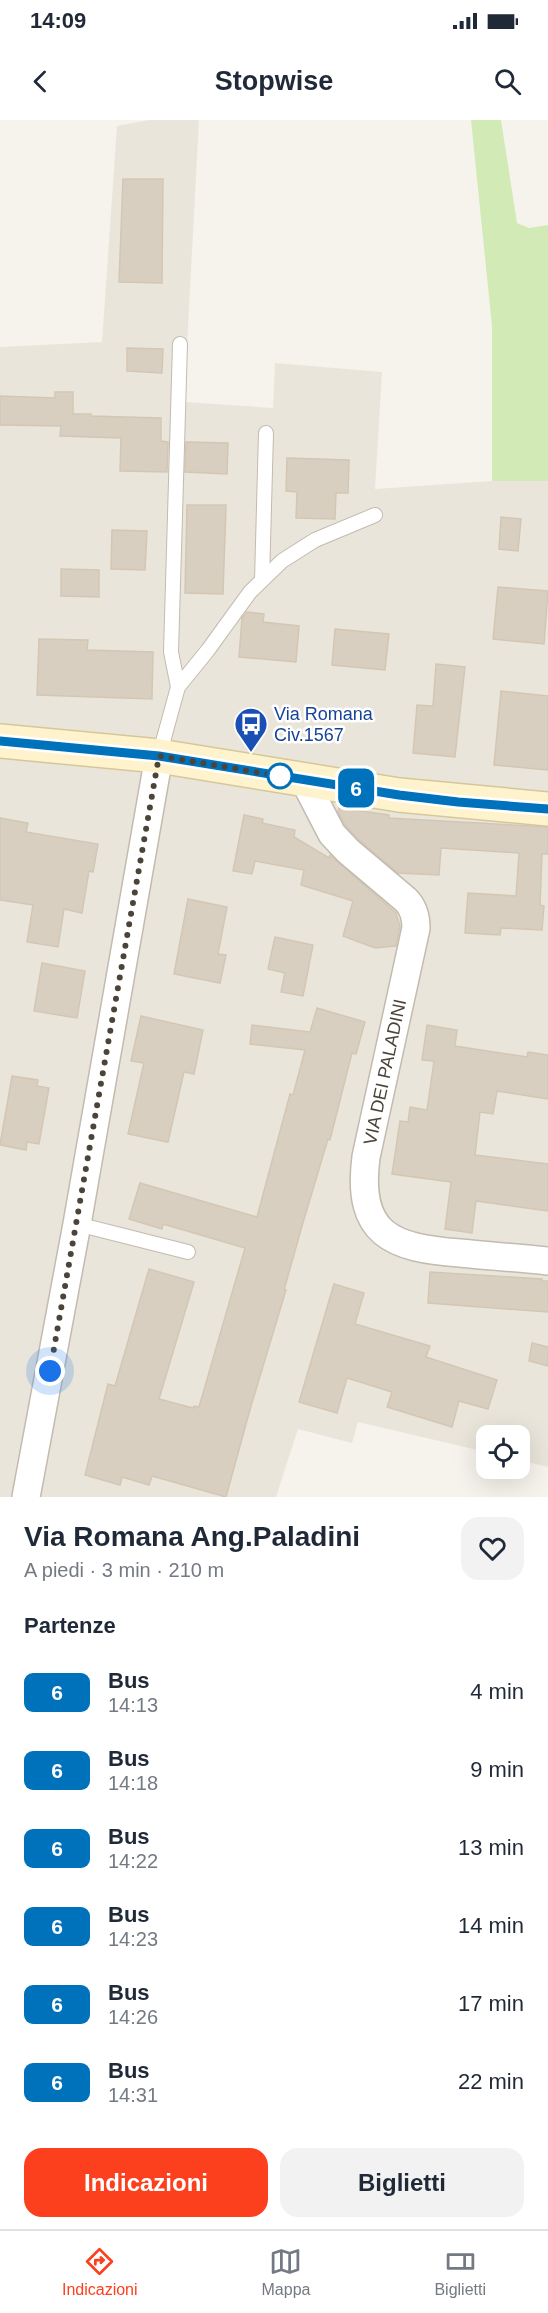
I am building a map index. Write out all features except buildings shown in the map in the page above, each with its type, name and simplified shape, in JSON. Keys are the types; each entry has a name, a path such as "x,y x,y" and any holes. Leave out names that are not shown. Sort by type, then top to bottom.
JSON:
{"main road":[{"path":"0,741 159,756 458,802 548,809"}],"street":[{"path":"26,1497 77,1224 159,756"},
{"name":"VIA DEI PALADINI","path":"304,780 332,834 348,851 406,900 415,917 416,928 366,1157 364,1191 371,1218 390,1238 422,1250 548,1261"}],"lane":[{"path":"178,687 171,652 180,344"},
{"path":"262,580 266,433"},
{"path":"159,756 178,687 250,592 282,561 315,540 375,515"},
{"path":"77,1224 188,1252"}],"shaded area":[{"path":"149,120 199,120 184,402 273,408 275,363 382,372 375,489 492,481 548,481 548,1467 530,1463 530,1425 476,1425 476,1450 358,1422 352,1443 298,1429 276,1497 0,1497 0,347 102,342 117,126"}],"green space":[{"path":"471,120 501,120 517,223 529,228 548,225 548,481 492,481 492,326"}],"bus line":[{"name":"6","path":"0,741 159,756 374,792 548,809"}],"place":[{"name":"Via Romana Civ.1567","path":"251,753"}],"route":[{"path":"50,1371 159,756 280,776"}]}
